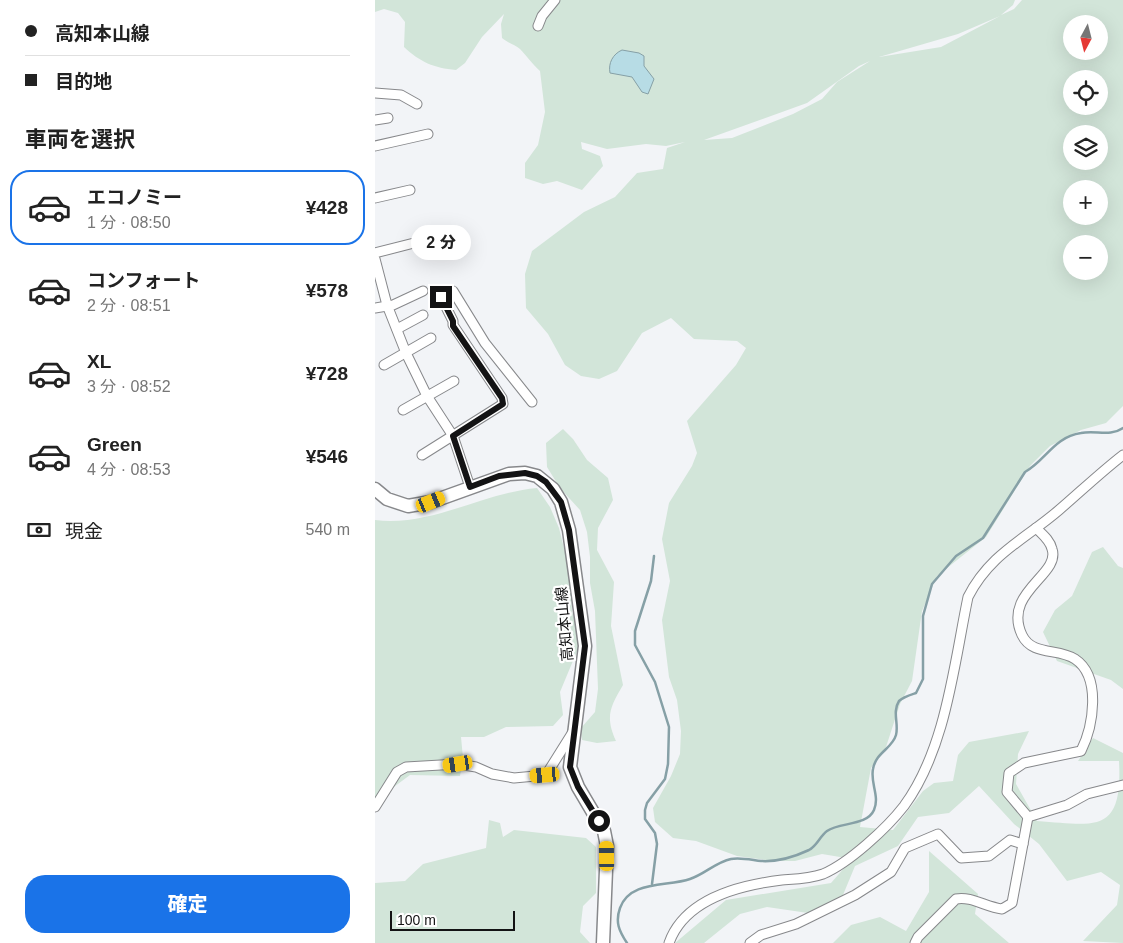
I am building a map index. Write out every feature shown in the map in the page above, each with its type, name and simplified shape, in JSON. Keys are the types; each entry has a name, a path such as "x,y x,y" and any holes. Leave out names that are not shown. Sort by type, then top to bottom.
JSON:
{"main road":[{"name":"高知本山線","path":"375,489 397,504 418,505 499,476 525,473 537,476 546,482 561,502 569,530 585,646 582,683 573,731 570,767 578,787 601,824 607,846 603,943"}],"street":[{"path":"538,26 542,16 555,0"},
{"path":"375,93 401,96 417,104"},
{"path":"375,120 388,118"},
{"path":"375,146 428,134"},
{"path":"375,198 410,190"},
{"path":"375,253 414,243"},
{"path":"375,259 387,305 406,353 427,396 453,436 470,487"},
{"path":"375,308 393,304 423,290"},
{"path":"422,455 503,404 502,398 453,326 453,321 441,297 453,291 485,343 532,402"},
{"path":"397,330 423,316"},
{"path":"384,365 431,338"},
{"path":"403,410 454,381"},
{"path":"669,943 675,929 688,915 719,894 751,884 809,878 825,873 876,837 905,805 919,779 944,722 968,596 984,571 1000,553 1036,528 1123,454"},
{"path":"1029,816 1007,792 1009,773 1024,763 1081,751 1090,730 1093,701 1087,672 1077,660 1031,647 1021,634 1017,618 1021,601 1052,564 1053,551 1050,542 1036,528"},
{"path":"375,807 397,772 411,766 458,764 476,766 492,774 514,778 545,775 573,731"},
{"path":"1029,816 1067,806 1087,794 1123,785"},
{"path":"915,943 918,937 956,899 964,897 981,905 1002,909 1012,903 1029,816"},
{"path":"750,943 761,935 796,924 855,895 891,872 905,848 938,834 961,858 989,856 1010,840 1023,844"}],"green space":[{"path":"375,0 1015,0 1013,5 1001,15 1014,9 1022,0 1123,0 1123,406 1106,423 1081,430 1050,446 1030,466 986,537 937,576 922,611 912,681 900,704 886,747 871,768 860,827 893,830 923,791 934,783 953,781 958,755 969,742 1029,731 1018,754 1016,784 1037,821 1075,824 1101,820 1110,814 1116,802 1119,785 1119,761 1078,761 1093,738 1123,753 1123,943 1083,941 1117,905 1120,885 1101,872 1067,881 1039,844 1014,824 979,786 949,813 918,817 898,846 855,866 843,895 834,903 808,913 767,907 740,914 704,943 675,943 726,900 831,883 852,859 822,854 795,861 772,861 737,856 696,841 673,838 655,822 653,808 671,776 680,754 681,731 677,700 669,677 662,620 670,581 662,539 669,503 692,466 697,453 687,421 736,365 746,348 737,341 694,339 671,318 642,333 617,371 599,379 581,376 565,365 548,334 526,308 525,274 532,251 584,212 615,197 637,173 663,169 667,148 685,142 666,146 646,144 607,149 581,142 582,149 600,156 603,166 582,190 557,181 543,184 525,178 525,163 538,145 545,112 540,71 520,49 502,38 501,24 504,14 482,37 465,63 456,70 441,68 428,63 416,57 404,47 405,22 398,13 384,9 375,12","holes":["1000,16 941,47 879,57 958,34","870,61 837,82 822,99 793,114 732,138 704,140 807,103 859,66"]},
{"path":"563,429 573,439 587,460 608,478 613,500 598,528 597,550 614,582 611,626 623,685 612,706 610,719 616,741 597,743 582,740 581,728 595,712 598,689 595,611 590,583 590,557 587,532 580,510 560,488 547,467 546,443"},
{"path":"537,488 550,507 559,528 570,573 572,612 580,633 580,644 560,692 563,715 553,726 506,727 484,737 461,737 463,758 460,776 410,775 375,801 375,520 396,521 416,519 496,496"},
{"path":"1103,547 1118,566 1123,568 1123,689 1111,680 1057,661 1043,632 1055,610 1072,596 1092,552"},
{"path":"489,820 500,823 503,837 514,830 586,838 596,847 596,893 583,906 580,932 590,943 375,943 375,883 405,881 423,864 486,848"},
{"path":"929,851 978,894 975,914 1009,943 833,943 851,925 880,917 906,931 929,892"}],"water":[{"path":"622,50 639,53 644,56 644,66 654,79 648,94 642,92 632,77 610,73 612,59"}],"waterway":[{"path":"627,943 620,930 618,918 620,908 625,899 632,893 650,886 690,879 731,859 742,858 767,861 791,857 812,848 832,828 866,819 871,815 876,805 873,769 877,758 891,744 896,735 897,705 902,698 916,693 923,679 923,616 932,584 956,556 983,538 1025,472 1057,444 1072,435 1087,432 1108,433 1123,428"},
{"path":"652,884 657,844 655,833 645,819 645,810 647,803 665,779 668,764 669,727 655,682 635,645 635,631 651,581 654,556"}],"route":[{"path":"441,297 453,321 453,326 502,398 503,404 453,436 470,487 509,474 525,473 537,476 553,489 561,502 565,514 569,530 585,646 585,663 573,731 570,767 578,787 599,821"}]}
